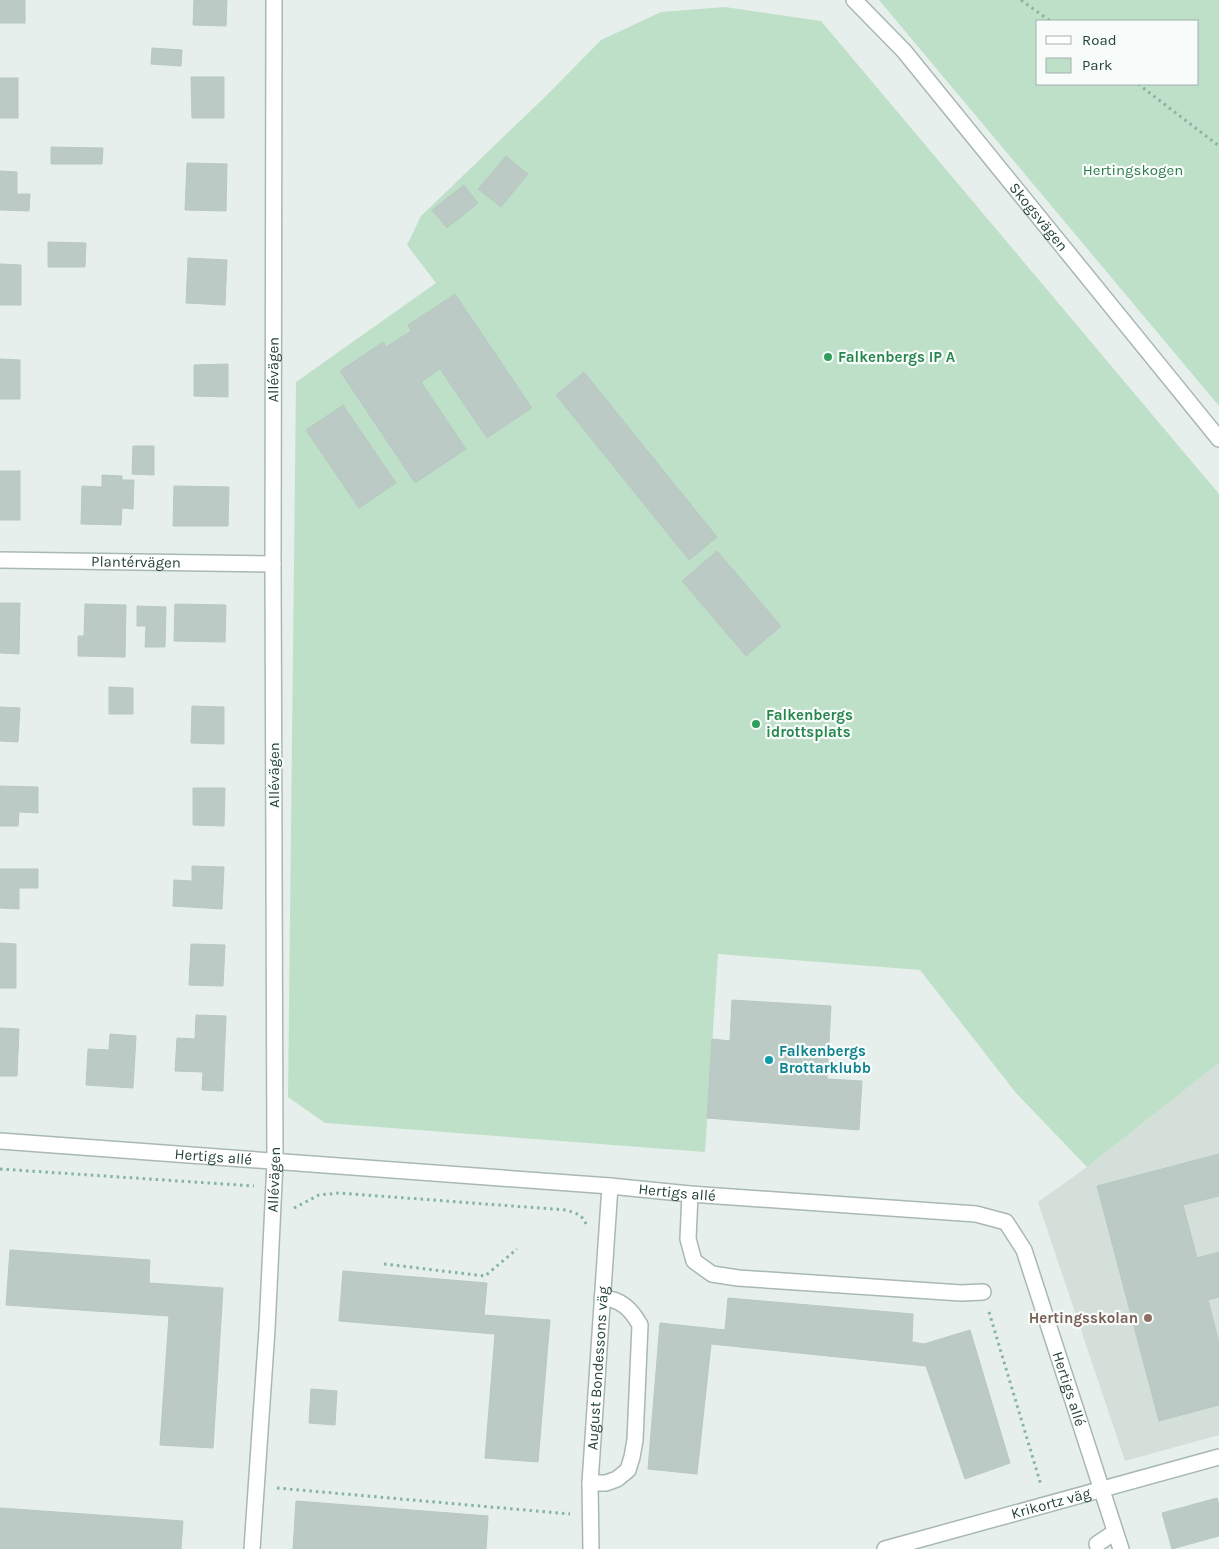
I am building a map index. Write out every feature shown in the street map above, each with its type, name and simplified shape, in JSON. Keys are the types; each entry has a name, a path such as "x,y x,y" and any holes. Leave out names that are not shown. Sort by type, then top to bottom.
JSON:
{"street":[{"name":"Allévägen","path":"252,1549 267,1329 275,1162 274,0"},
{"name":"Skogsvägen","path":"854,0 904,51 1219,439"},
{"name":"Plantérvägen","path":"0,560 273,564"},
{"name":"Hertigs allé","path":"0,1141 976,1214 1006,1222 1024,1250 1121,1549"},
{"name":"August Bondessons väg","path":"591,1549 590,1483 610,1186"},
{"path":"690,1194 688,1239 694,1261 712,1274 747,1279 961,1294 983,1292"},
{"path":"590,1483 606,1483 617,1479 628,1470 636,1440 640,1325 634,1315 623,1304 613,1298 602,1298"},
{"name":"Krikortz väg","path":"885,1549 1219,1457"},
{"path":"1097,1544 1115,1532"}],"path":[{"path":"1021,0 1049,20"},
{"path":"1139,85 1219,146"},
{"path":"0,1169 253,1185 258,1190"},
{"path":"292,1209 319,1195 339,1193 566,1210 578,1214 584,1220 587,1227"},
{"path":"384,1264 485,1276 517,1249"},
{"path":"983,1292 1048,1505"},
{"path":"274,1487 573,1514"}],"shaded area":[{"name":"Hertingsskolan","path":"1219,1063 1219,1435 1125,1461 1038,1202 1087,1167"}],"green space":[{"name":"Hertingskogen","path":"879,0 1219,0 1219,406"},
{"name":"Falkenbergs idrottsplats","path":"725,7 821,21 1219,494 1219,1063 1087,1167 1016,1093 920,970 718,954 705,1152 325,1123 288,1097 296,382 436,283 407,245 421,216 547,95 601,40 661,12"}],"building":[{"path":"0,0 25,0 25,23 0,23"},
{"path":"194,0 227,0 226,26 193,25"},
{"path":"152,48 182,50 181,66 151,64"},
{"path":"191,77 224,77 224,118 192,118"},
{"path":"0,78 18,78 18,118 0,118"},
{"path":"51,147 103,148 102,164 51,164"},
{"path":"506,156 528,174 501,207 478,189"},
{"path":"187,163 227,164 226,211 185,210"},
{"path":"0,171 17,172 17,194 30,194 29,211 0,210"},
{"path":"464,185 478,203 447,228 432,210"},
{"path":"48,242 86,243 85,267 48,267"},
{"path":"188,258 227,260 225,305 186,303"},
{"path":"0,264 21,265 21,305 0,305"},
{"path":"455,294 532,408 487,438 440,369 421,382 466,449 415,483 340,371 383,342 386,347 411,331 408,325"},
{"path":"0,359 20,360 20,399 0,399"},
{"path":"228,364 228,397 194,396 194,365"},
{"path":"584,372 717,537 689,560 556,395"},
{"path":"343,405 396,483 359,508 306,430"},
{"path":"133,446 154,446 154,475 132,474"},
{"path":"0,471 20,471 20,520 0,520"},
{"path":"102,475 122,476 122,480 134,480 133,509 122,508 121,525 81,524 82,486 102,487"},
{"path":"174,486 229,487 228,526 173,526"},
{"path":"717,551 781,626 746,656 682,581"},
{"path":"0,603 20,603 19,654 0,653"},
{"path":"85,604 126,605 125,657 78,656 78,636 84,636"},
{"path":"175,604 226,605 225,642 174,641"},
{"path":"137,606 166,607 165,647 145,647 146,626 137,626"},
{"path":"109,687 133,688 133,714 109,714"},
{"path":"192,706 224,707 224,744 191,743"},
{"path":"0,707 20,708 18,742 0,741"},
{"path":"0,786 38,787 38,813 19,812 18,826 0,826"},
{"path":"193,788 225,788 224,826 193,825"},
{"path":"192,866 224,867 222,909 173,906 174,880 192,881"},
{"path":"0,869 38,869 38,888 19,888 19,909 0,908"},
{"path":"0,943 16,944 16,988 0,988"},
{"path":"191,944 225,945 223,986 189,985"},
{"name":"Falkenbergs Brottarklubb","path":"732,1000 831,1006 827,1079 862,1081 859,1130 707,1118 712,1039 730,1041"},
{"path":"196,1015 226,1016 223,1091 202,1090 203,1072 175,1071 177,1038 195,1039"},
{"path":"0,1028 19,1029 17,1076 0,1076"},
{"path":"110,1034 136,1036 133,1088 86,1085 88,1049 109,1050"},
{"path":"1219,1154 1219,1196 1183,1205 1197,1258 1219,1252 1219,1297 1208,1300 1219,1342 1219,1405 1159,1421 1097,1186"},
{"path":"10,1250 150,1260 149,1283 223,1288 213,1448 160,1445 169,1316 6,1305"},
{"path":"343,1271 487,1283 484,1315 550,1320 538,1462 485,1458 495,1334 339,1321"},
{"path":"728,1298 913,1314 912,1342 924,1344 970,1330 1010,1463 965,1479 926,1366 711,1344 697,1474 648,1469 660,1323 725,1330"},
{"path":"311,1389 337,1391 335,1425 309,1423"},
{"path":"1217,1498 1219,1505 1219,1536 1172,1549 1162,1513"},
{"path":"296,1501 488,1516 486,1549 293,1549"},
{"path":"0,1508 183,1521 181,1549 0,1549"}],"place":[{"name":"Falkenbergs IP A","path":"828,357"},
{"name":"Falkenbergs idrottsplats","path":"756,724"},
{"name":"Falkenbergs Brottarklubb","path":"769,1060"},
{"name":"Hertingsskolan","path":"1148,1318"}]}
